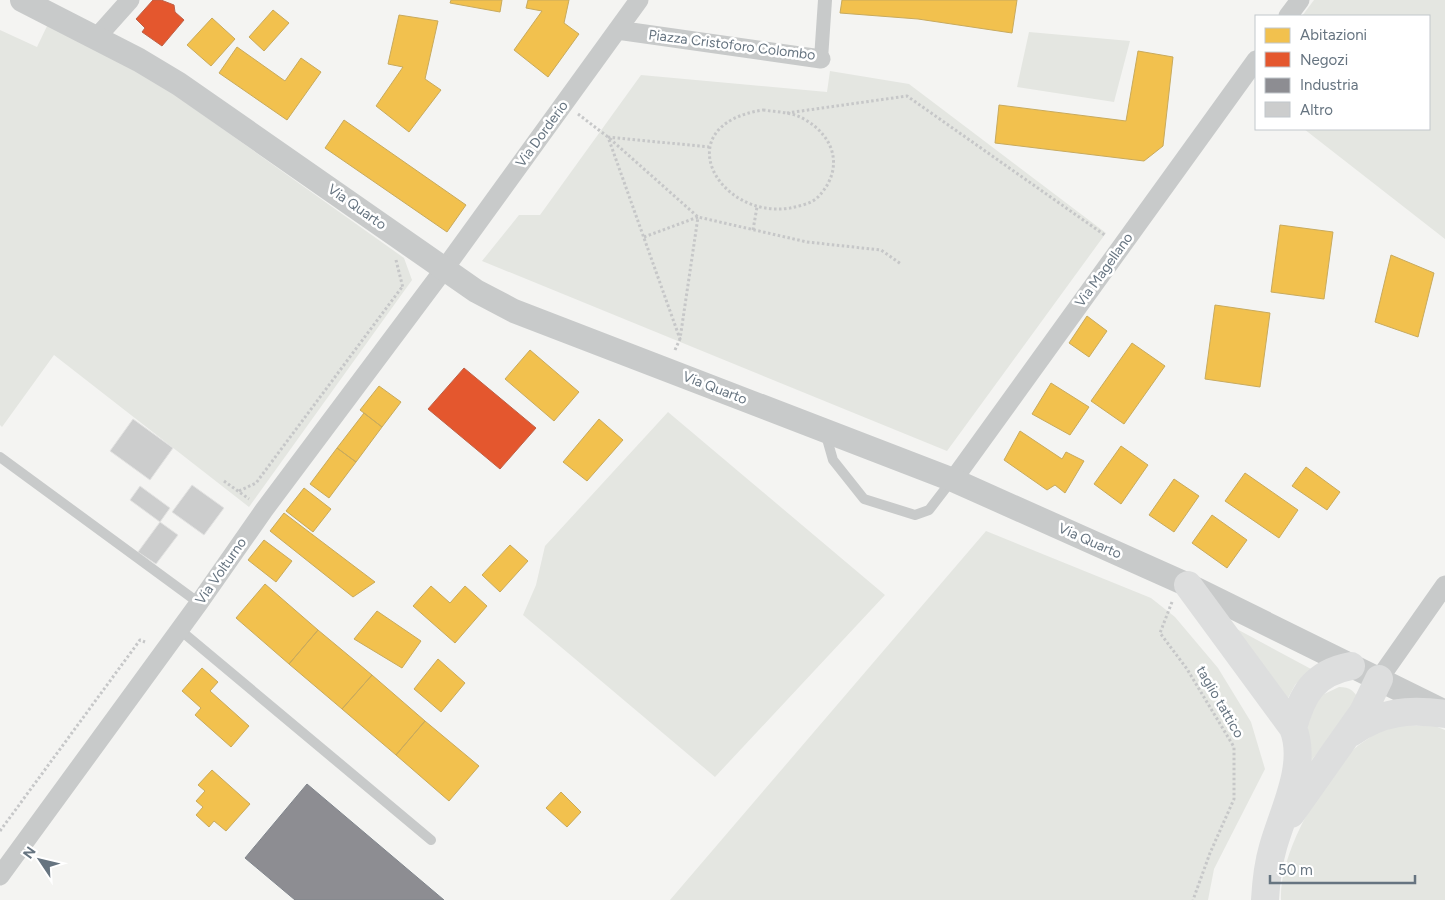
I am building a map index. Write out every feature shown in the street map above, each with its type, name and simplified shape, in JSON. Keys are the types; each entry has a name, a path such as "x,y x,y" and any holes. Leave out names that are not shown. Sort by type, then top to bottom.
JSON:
{"highway":[{"path":"1182,582 1293,728 1298,748 1298,760 1268,868 1265,900"},
{"path":"1293,728 1302,700 1315,682 1332,670 1351,666"},
{"path":"1278,833 1363,712 1379,679"},
{"path":"1344,738 1368,722 1402,712 1415,710 1445,713"}],"street":[{"name":"Via Quarto","path":"22,0 151,67 200,98 476,291 514,311 953,480 1182,582 1445,713"},
{"path":"96,38 130,0"},
{"name":"Via Dorderio","path":"444,268 639,0"},
{"name":"Piazza Cristoforo Colombo","path":"617,30 821,59 825,0"},
{"path":"1289,15 1300,0"},
{"name":"Via Magellano","path":"953,480 1255,61"},
{"name":"Via Volturno","path":"0,876 200,603 264,510 444,268"},
{"path":"1379,679 1445,585"}],"lane":[{"path":"824,430 833,460 864,499 915,515 929,510 953,480"},
{"path":"0,457 200,603"},
{"path":"180,630 431,840"}],"path":[{"path":"787,113 907,96 1121,246"},
{"path":"564,103 608,137 698,217 807,242 881,250 901,264"},
{"path":"763,110 787,113 804,119 826,137 834,153 833,171 827,187 814,201 780,210 757,207 746,203 718,180 711,165 709,147 716,130 744,113 763,110"},
{"path":"608,137 709,147"},
{"path":"608,137 680,339 698,217"},
{"path":"753,230 757,207"},
{"path":"644,237 698,217"},
{"path":"406,241 395,256 402,287 421,300"},
{"path":"239,491 256,483 402,287"},
{"path":"224,481 249,499 244,506"},
{"name":"taglio tattico","path":"1182,582 1160,632 1187,669 1234,747 1234,799 1210,853 1193,900"},
{"path":"0,831 140,640 144,643 150,636"}],"shaded area":[{"path":"1314,0 1445,0 1445,239 1305,130 1430,130 1430,15 1303,15"},
{"path":"48,24 147,75 404,258 412,280 249,507 54,355 2,427 0,425 0,30 37,47"},
{"path":"1029,32 1130,41 1114,102 1017,87"},
{"path":"830,71 909,84 1106,233 947,451 482,261 519,215 540,215 641,75 827,92"},
{"path":"668,412 885,595 715,777 523,615 536,585 545,546"},
{"path":"986,531 1151,598 1175,617 1218,668 1251,722 1265,769 1214,869 1208,900 670,900"},
{"path":"1233,627 1311,669 1295,685 1287,700"},
{"path":"1339,687 1352,690 1359,701 1310,762 1306,713 1318,697"},
{"path":"1387,726 1435,726 1445,730 1445,900 1281,900 1282,882 1287,862 1303,822 1314,802 1326,783 1350,753 1362,742"}],"building: Abitazioni":[{"path":"451,0 502,0 500,12 450,3"},
{"path":"528,0 569,0 564,23 579,34 548,77 514,50 542,11 526,8"},
{"path":"842,0 1017,0 1012,33 918,19 840,13"},
{"path":"273,10 289,23 264,51 249,37"},
{"path":"399,15 438,21 425,79 441,90 409,132 376,106 403,67 388,64"},
{"path":"212,18 235,39 211,66 187,45"},
{"path":"237,47 285,81 301,58 321,72 287,120 219,73"},
{"path":"1138,51 1173,57 1163,146 1144,161 995,143 999,105 1126,121"},
{"path":"344,120 466,205 447,232 325,148"},
{"path":"1280,225 1333,232 1324,299 1271,292"},
{"path":"1391,255 1434,273 1418,337 1375,322"},
{"path":"1215,305 1270,313 1260,387 1205,379"},
{"path":"1087,316 1107,331 1089,357 1069,343"},
{"path":"1132,343 1165,366 1124,424 1091,401"},
{"path":"530,350 579,392 554,421 505,379"},
{"path":"1051,383 1089,407 1070,435 1032,414"},
{"path":"379,386 401,402 382,427 360,410"},
{"path":"364,413 382,427 356,462 337,448"},
{"path":"599,419 623,440 587,481 563,462"},
{"path":"1020,431 1062,459 1066,452 1084,461 1065,493 1055,485 1047,490 1004,460"},
{"path":"1121,446 1148,465 1121,504 1094,484"},
{"path":"337,448 356,462 329,498 310,484"},
{"path":"1306,467 1340,492 1327,510 1292,486"},
{"path":"1245,473 1298,510 1279,538 1225,501"},
{"path":"1174,479 1199,496 1174,532 1149,515"},
{"path":"304,488 331,509 313,532 286,511"},
{"path":"284,513 375,582 353,597 270,531"},
{"path":"1212,515 1247,540 1227,568 1192,543"},
{"path":"264,540 292,561 276,582 248,560"},
{"path":"510,545 528,561 500,592 482,575"},
{"path":"265,584 318,630 289,664 236,618"},
{"path":"431,586 450,603 465,586 487,606 455,643 413,606"},
{"path":"377,611 421,641 402,668 354,639"},
{"path":"318,630 372,675 342,709 289,664"},
{"path":"438,659 465,683 441,712 414,689"},
{"path":"202,668 218,682 210,691 249,726 231,747 195,715 201,708 182,691"},
{"path":"372,675 425,721 396,755 342,709"},
{"path":"425,721 479,766 449,801 396,755"},
{"path":"212,770 250,804 226,831 214,821 209,827 196,815 203,807 196,801 205,791 198,785"},
{"path":"561,792 581,812 567,827 546,808"}],"building: Negozi":[{"path":"153,0 161,0 174,5 175,12 184,20 162,46 142,32 145,28 136,19"},
{"path":"464,368 536,428 500,469 428,409"}],"building: Industria":[{"path":"307,784 444,900 295,900 245,858"}],"building: Altro":[{"path":"133,419 173,448 150,480 110,451"},
{"path":"192,485 224,508 204,535 172,512"},
{"path":"140,486 170,508 160,522 130,500"},
{"path":"160,522 178,535 156,564 138,552"}]}
